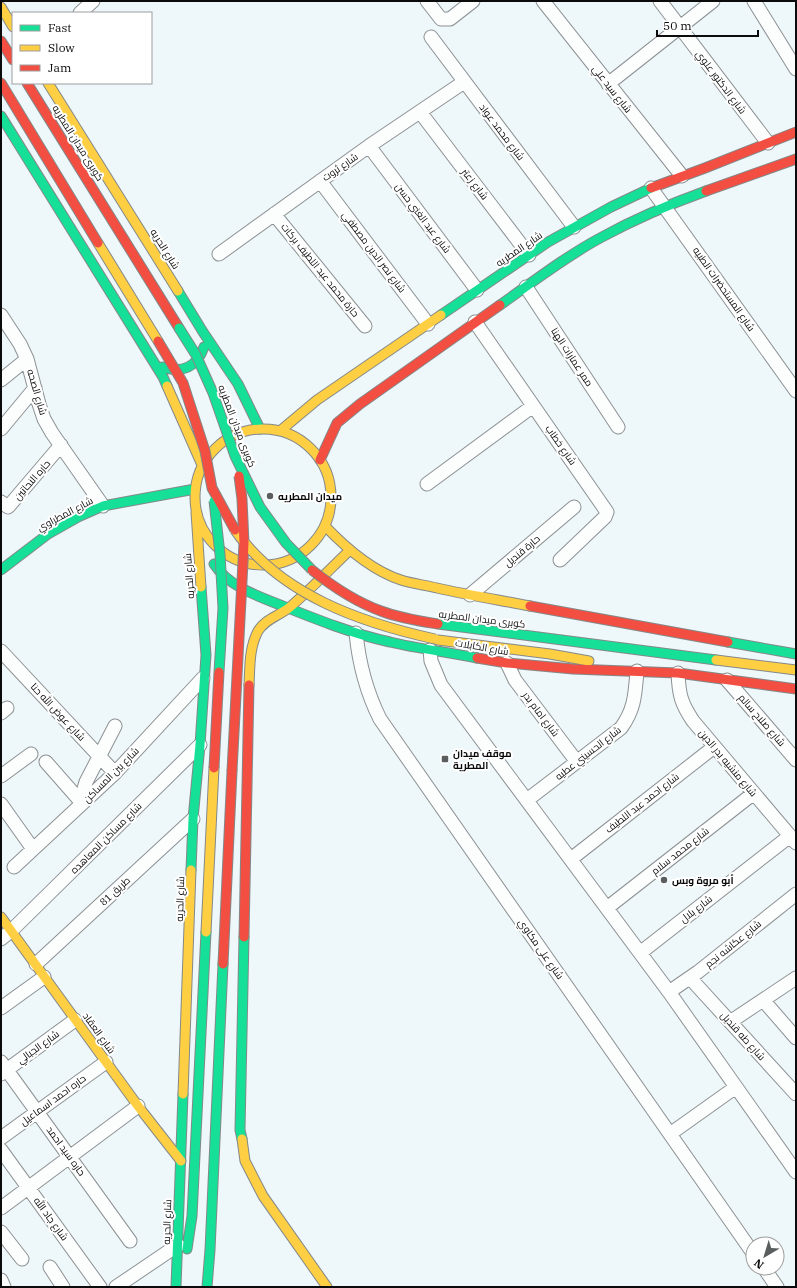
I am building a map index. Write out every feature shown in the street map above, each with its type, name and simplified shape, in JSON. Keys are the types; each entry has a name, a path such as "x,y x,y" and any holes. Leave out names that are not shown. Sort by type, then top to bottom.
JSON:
{"main road":[{"path":"1,7 12,25"},
{"path":"1,41 12,58"},
{"path":"1,83 183,383 205,451 212,488 218,529 223,608 192,1216 182,1287"},
{"name":"كوبرى ميدان المطريه","path":"29,84 196,355 213,393 235,456 260,507 286,543 308,567 327,582 353,598 380,611 407,619 796,670"},
{"name":"شارع الحريه","path":"49,84 203,332 238,384 260,429"},
{"path":"1,116 163,377 202,465"},
{"name":"شارع المطريه","path":"280,431 317,400 477,290 574,227 599,213 652,188 796,132"},
{"path":"320,460 337,423 360,404 475,322 601,236 665,206 796,159"},
{"path":"153,360 158,365 171,370 185,369 191,366 196,362 203,351 203,332"},
{"path":"344,392 345,382"},
{"path":"350,401 360,404"},
{"path":"260,429 280,431 292,435 302,442 312,450 320,460 327,475 331,492 330,510 320,536 304,552 295,558 274,565 251,565 230,558 217,548 206,535 196,512 195,489 202,465 208,456 222,442 240,433 260,429"},
{"path":"207,1287 244,543 242,499 235,456"},
{"path":"212,488 230,522 245,544 266,565 295,587 348,614 433,644 574,657 621,670"},
{"name":"شارع المطراوي","path":"1,570 48,534 78,517 103,506 195,489"},
{"name":"شارع الحريه","path":"176,1287 193,819 206,655 196,512"},
{"path":"325,526 350,550 378,569 401,580 470,595 796,654"},
{"name":"شارع الكابلات","path":"206,535 209,554 220,573 234,584 261,597 337,627 390,642 433,644 507,663 573,669 621,670 678,674 796,689"},
{"path":"327,1287 254,1180 245,1161 240,1130 250,655 252,642 266,622 289,608 350,550"},
{"path":"206,655 208,649 217,641 229,638 240,642 248,650 250,655"},
{"name":"شارع العقاد","path":"1,917 6,935 36,964 138,1106 181,1161"}],"street":[{"path":"1,7 6,1"},
{"path":"81,12 93,1"},
{"path":"427,1 441,19 446,20 450,19 473,1"},
{"name":"شارع سيد علي","path":"543,1 682,176"},
{"name":"شارع الدكتور علوي","path":"660,1 768,143"},
{"path":"608,84 713,1"},
{"path":"754,1 796,69"},
{"name":"شارع محمد عواد","path":"430,38 574,227"},
{"name":"شارع ثروت","path":"219,254 369,146 464,82"},
{"name":"شارع زعتر","path":"420,112 529,255"},
{"name":"شارع عبد الغني حسن","path":"369,146 477,290"},
{"name":"شارع نصر الدين مصطفي","path":"320,181 428,324"},
{"name":"شارع المستحضرات الطبيه","path":"652,188 796,391"},
{"name":"حارة محمد عبد اللطيف بركات","path":"274,214 365,326"},
{"name":"ممر عمارات الهنا","path":"526,287 618,426"},
{"name":"شارع الصحه","path":"1,315 20,344 27,359 39,404 52,433 103,506"},
{"name":"شارع خطاب","path":"475,322 607,512 604,519 560,560"},
{"path":"1,380 27,359"},
{"path":"1,430 35,388"},
{"path":"426,484 534,406"},
{"name":"حاره النحاتين","path":"1,502 8,507 10,506 61,445"},
{"name":"حارة قنديل","path":"470,595 574,507"},
{"name":"شارع على مكاوي","path":"356,633 362,672 380,719 745,1242"},
{"path":"433,644 430,661 441,685 669,992 796,1172"},
{"name":"شارع عوض الله حنا","path":"1,651 115,773"},
{"name":"شارع امام بدر","path":"507,663 515,680 577,762"},
{"name":"شارع الحسيني عطيه","path":"527,800 621,728 628,719 634,703 637,671"},
{"name":"شارع منشيه بدر الدين","path":"678,674 679,692 683,705 693,721 793,840"},
{"name":"شارع بين المساكن","path":"14,868 115,773 203,678"},
{"name":"شارع صلاح سالم","path":"727,680 796,760"},
{"path":"83,802 83,792 86,782 115,726"},
{"name":"شارع مساكن المعاهده","path":"6,935 200,745"},
{"name":"شارع احمد عبد اللطيف","path":"570,859 714,747"},
{"path":"1,776 31,754"},
{"path":"46,762 83,802"},
{"name":"شارع محمد سلام","path":"607,908 754,793"},
{"path":"1,804 33,849"},
{"name":"طريق 81","path":"36,964 193,819"},
{"name":"شارع بلال","path":"640,953 793,840"},
{"name":"شارع عكاشه نجم","path":"669,992 690,978 796,894"},
{"path":"1,1008 44,977"},
{"name":"شارع طه قنديل","path":"690,978 796,1094"},
{"path":"730,1022 796,978"},
{"path":"763,1000 796,1038"},
{"name":"شارع الجبالي","path":"3,1069 75,1020"},
{"name":"حاره احمد اسماعيل","path":"1,1138 106,1062"},
{"name":"حاره سيد احمد","path":"3,1069 37,1112 130,1241"},
{"path":"670,1134 736,1087"},
{"path":"1,1208 138,1106"},
{"name":"شارع جاد الله","path":"1,1150 100,1287"},
{"path":"1,1232 22,1259"},
{"path":"116,1287 178,1245"},
{"path":"50,1267 63,1287"},
{"path":"769,1276 777,1287"},
{"path":"1,1280 4,1287"}],"traffic: fast":[{"path":"1,116 163,377 167,386"},
{"path":"441,315 548,242 611,207 651,188"},
{"path":"500,305 589,244 653,212 706,191"},
{"path":"178,291 203,332 238,384 260,429"},
{"path":"179,328 196,355 213,393 235,456 260,507 286,543 312,570"},
{"path":"162,367 176,370 188,367 197,360 204,347"},
{"path":"1,570 48,534 78,517 103,506 195,489"},
{"path":"214,501 220,554 223,608 219,672"},
{"path":"214,564 228,579 245,590 336,626 376,639 477,658"},
{"path":"191,870 193,819 206,655 201,587"},
{"path":"438,624 716,660"},
{"path":"728,642 796,654"},
{"path":"187,1249 192,1216 206,932"},
{"path":"242,1139 240,1130 244,937"},
{"path":"207,1287 223,964"},
{"path":"176,1287 183,1094"}],"traffic: slow":[{"path":"1,7 12,25"},
{"path":"49,84 178,291"},
{"path":"98,243 158,341"},
{"path":"280,431 317,400 441,315"},
{"path":"167,386 202,465"},
{"path":"256,429 270,429 289,434 301,440 316,454 326,471 330,484 331,497 330,510 326,523 320,535 306,550 301,554 283,562 270,565 256,565 237,560 225,554 210,540 206,535 198,517 195,504 195,490 200,471 206,459 220,444 225,440 243,432 256,429"},
{"path":"196,512 201,587"},
{"path":"325,526 360,558 380,571 401,580 530,606"},
{"path":"235,530 254,553 275,572 299,589 324,603 352,615 379,624 435,639"},
{"path":"249,685 251,651 258,631 264,623 290,607 350,550"},
{"path":"438,640 550,654 589,661"},
{"path":"716,660 796,670"},
{"path":"206,932 214,768"},
{"path":"183,1094 191,870"},
{"path":"1,917 138,1106 181,1161"},
{"path":"242,1139 245,1161 263,1196 327,1287"}],"traffic: jam":[{"path":"1,41 12,58"},
{"path":"1,83 98,243"},
{"path":"28,84 179,328"},
{"path":"651,188 796,132"},
{"path":"706,191 796,159"},
{"path":"320,460 337,423 360,404 500,305"},
{"path":"158,341 183,383 205,451 212,488 235,530"},
{"path":"232,771 244,543 242,499 239,476"},
{"path":"312,570 328,582 362,603 402,617 438,624"},
{"path":"530,606 728,642"},
{"path":"477,658 507,663 573,669 678,673 796,689"},
{"path":"214,768 219,672"},
{"path":"244,937 249,685"},
{"path":"223,964 232,771"}],"place":[{"name":"ميدان المطريه","path":"270,496"},
{"name":"موقف ميدان المطرية","path":"445,759"},
{"name":"أبو مروة وبس","path":"664,880"}]}
